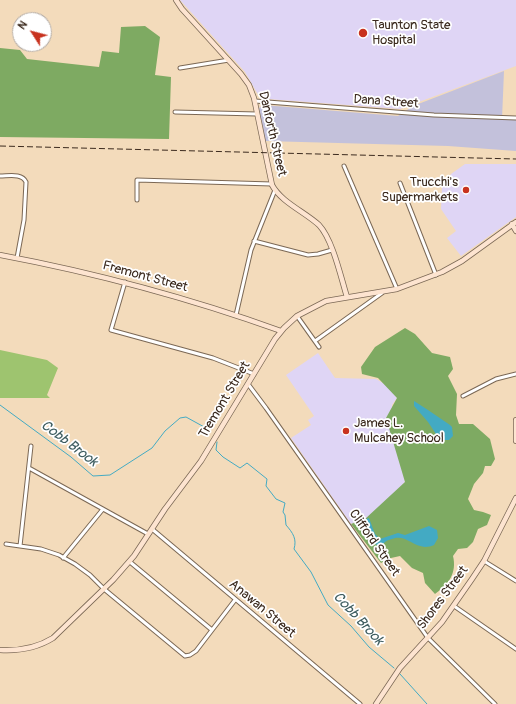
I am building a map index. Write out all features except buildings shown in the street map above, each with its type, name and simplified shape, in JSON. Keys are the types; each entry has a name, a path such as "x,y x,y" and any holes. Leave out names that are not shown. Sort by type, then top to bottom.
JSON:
{"street":[{"name":"Danforth Street","path":"176,0 182,9 229,60 249,85 255,101 272,184 275,190 318,225 325,235 332,250 347,298"},
{"path":"180,68 229,60"},
{"name":"Dana Street","path":"255,101 434,115 516,118"},
{"path":"175,112 257,114"},
{"path":"344,166 397,290"},
{"path":"0,176 19,176 25,179 26,182 24,220 17,258"},
{"path":"137,200 138,180 272,184"},
{"path":"400,183 436,275"},
{"path":"236,314 254,241 275,190"},
{"path":"514,223 516,231"},
{"name":"Tremont Street","path":"0,650 25,649 50,640 62,630 130,562 148,534 201,461 281,331 297,316 326,301 397,290 436,275 462,260 514,223"},
{"path":"254,241 306,254 318,254 332,250"},
{"name":"Fremont Street","path":"0,255 125,282 236,314 281,331"},
{"path":"125,282 111,330 213,358 254,374"},
{"path":"315,341 382,292"},
{"path":"297,316 319,347"},
{"path":"463,396 496,379 516,374"},
{"name":"Clifford Street","path":"248,384 428,638 494,704"},
{"path":"516,420 516,441"},
{"path":"20,546 31,446"},
{"path":"29,468 148,534"},
{"name":"Shores Street","path":"376,704 400,668 428,638 454,606 484,561 515,504 516,498"},
{"path":"64,558 103,509"},
{"name":"Anawan Street","path":"152,529 360,704"},
{"path":"6,544 41,549 64,558 83,570 182,654 187,656 193,654 236,600"},
{"path":"484,561 516,581"},
{"path":"130,562 212,630"},
{"path":"454,606 516,649"}],"shaded area":[{"name":"Taunton State Hospital","path":"180,0 516,0 516,66 400,109 267,99 261,97 257,93 245,72"},
{"path":"504,71 502,119 516,120 516,151 448,146 265,141 259,108 263,105 398,116 413,106"},
{"path":"465,164 516,164 516,217 461,256 447,238 456,231 441,209 442,187 451,174"},
{"name":"James L. Mulcahey School","path":"318,353 335,378 376,379 388,386 397,398 392,405 397,446 405,482 374,516 351,524 291,438 311,425 308,420 314,416 286,375"}],"green space":[{"path":"145,26 160,37 155,75 171,77 169,139 0,137 0,48 12,49 12,52 22,52 27,59 99,67 102,51 119,53 121,27"},
{"path":"405,328 415,334 432,353 450,357 453,369 448,376 457,394 456,415 459,424 473,424 490,439 495,459 491,466 485,466 483,473 474,484 468,499 474,510 491,515 487,525 478,529 473,542 467,548 458,549 453,556 454,568 451,578 435,594 425,583 423,573 412,568 400,556 391,558 381,563 351,524 365,519 405,482 386,418 397,398 378,378 362,374 361,367 375,347"},
{"path":"0,350 47,360 58,368 47,395 50,398 0,398"}],"water":[{"path":"414,401 452,427 453,436 449,440 440,440 428,422 414,406"},
{"path":"369,518 375,534 380,539 398,533 405,535 429,526 437,530 438,538 434,545 427,547 416,545 405,539 397,538 385,542 380,547 374,543 370,536 370,530 364,520"}],"waterway":[{"name":"Cobb Brook","path":"0,405 71,457 93,476 110,475 152,448 165,431 180,418 186,417 206,428"},
{"name":"Cobb Brook","path":"217,442 216,450 223,457 240,468 247,463 267,479 266,486 276,499 285,503 283,512 285,515 286,525 295,539 294,549 311,572 328,605 351,626 369,647 394,668"},
{"name":"Cobb Brook","path":"400,674 427,704"}],"railway":[{"path":"0,146 516,159"}],"place":[{"name":"Taunton State Hospital","path":"363,33"},
{"name":"Trucchi's Supermarkets","path":"466,190"},
{"name":"James L. Mulcahey School","path":"346,431"}]}
